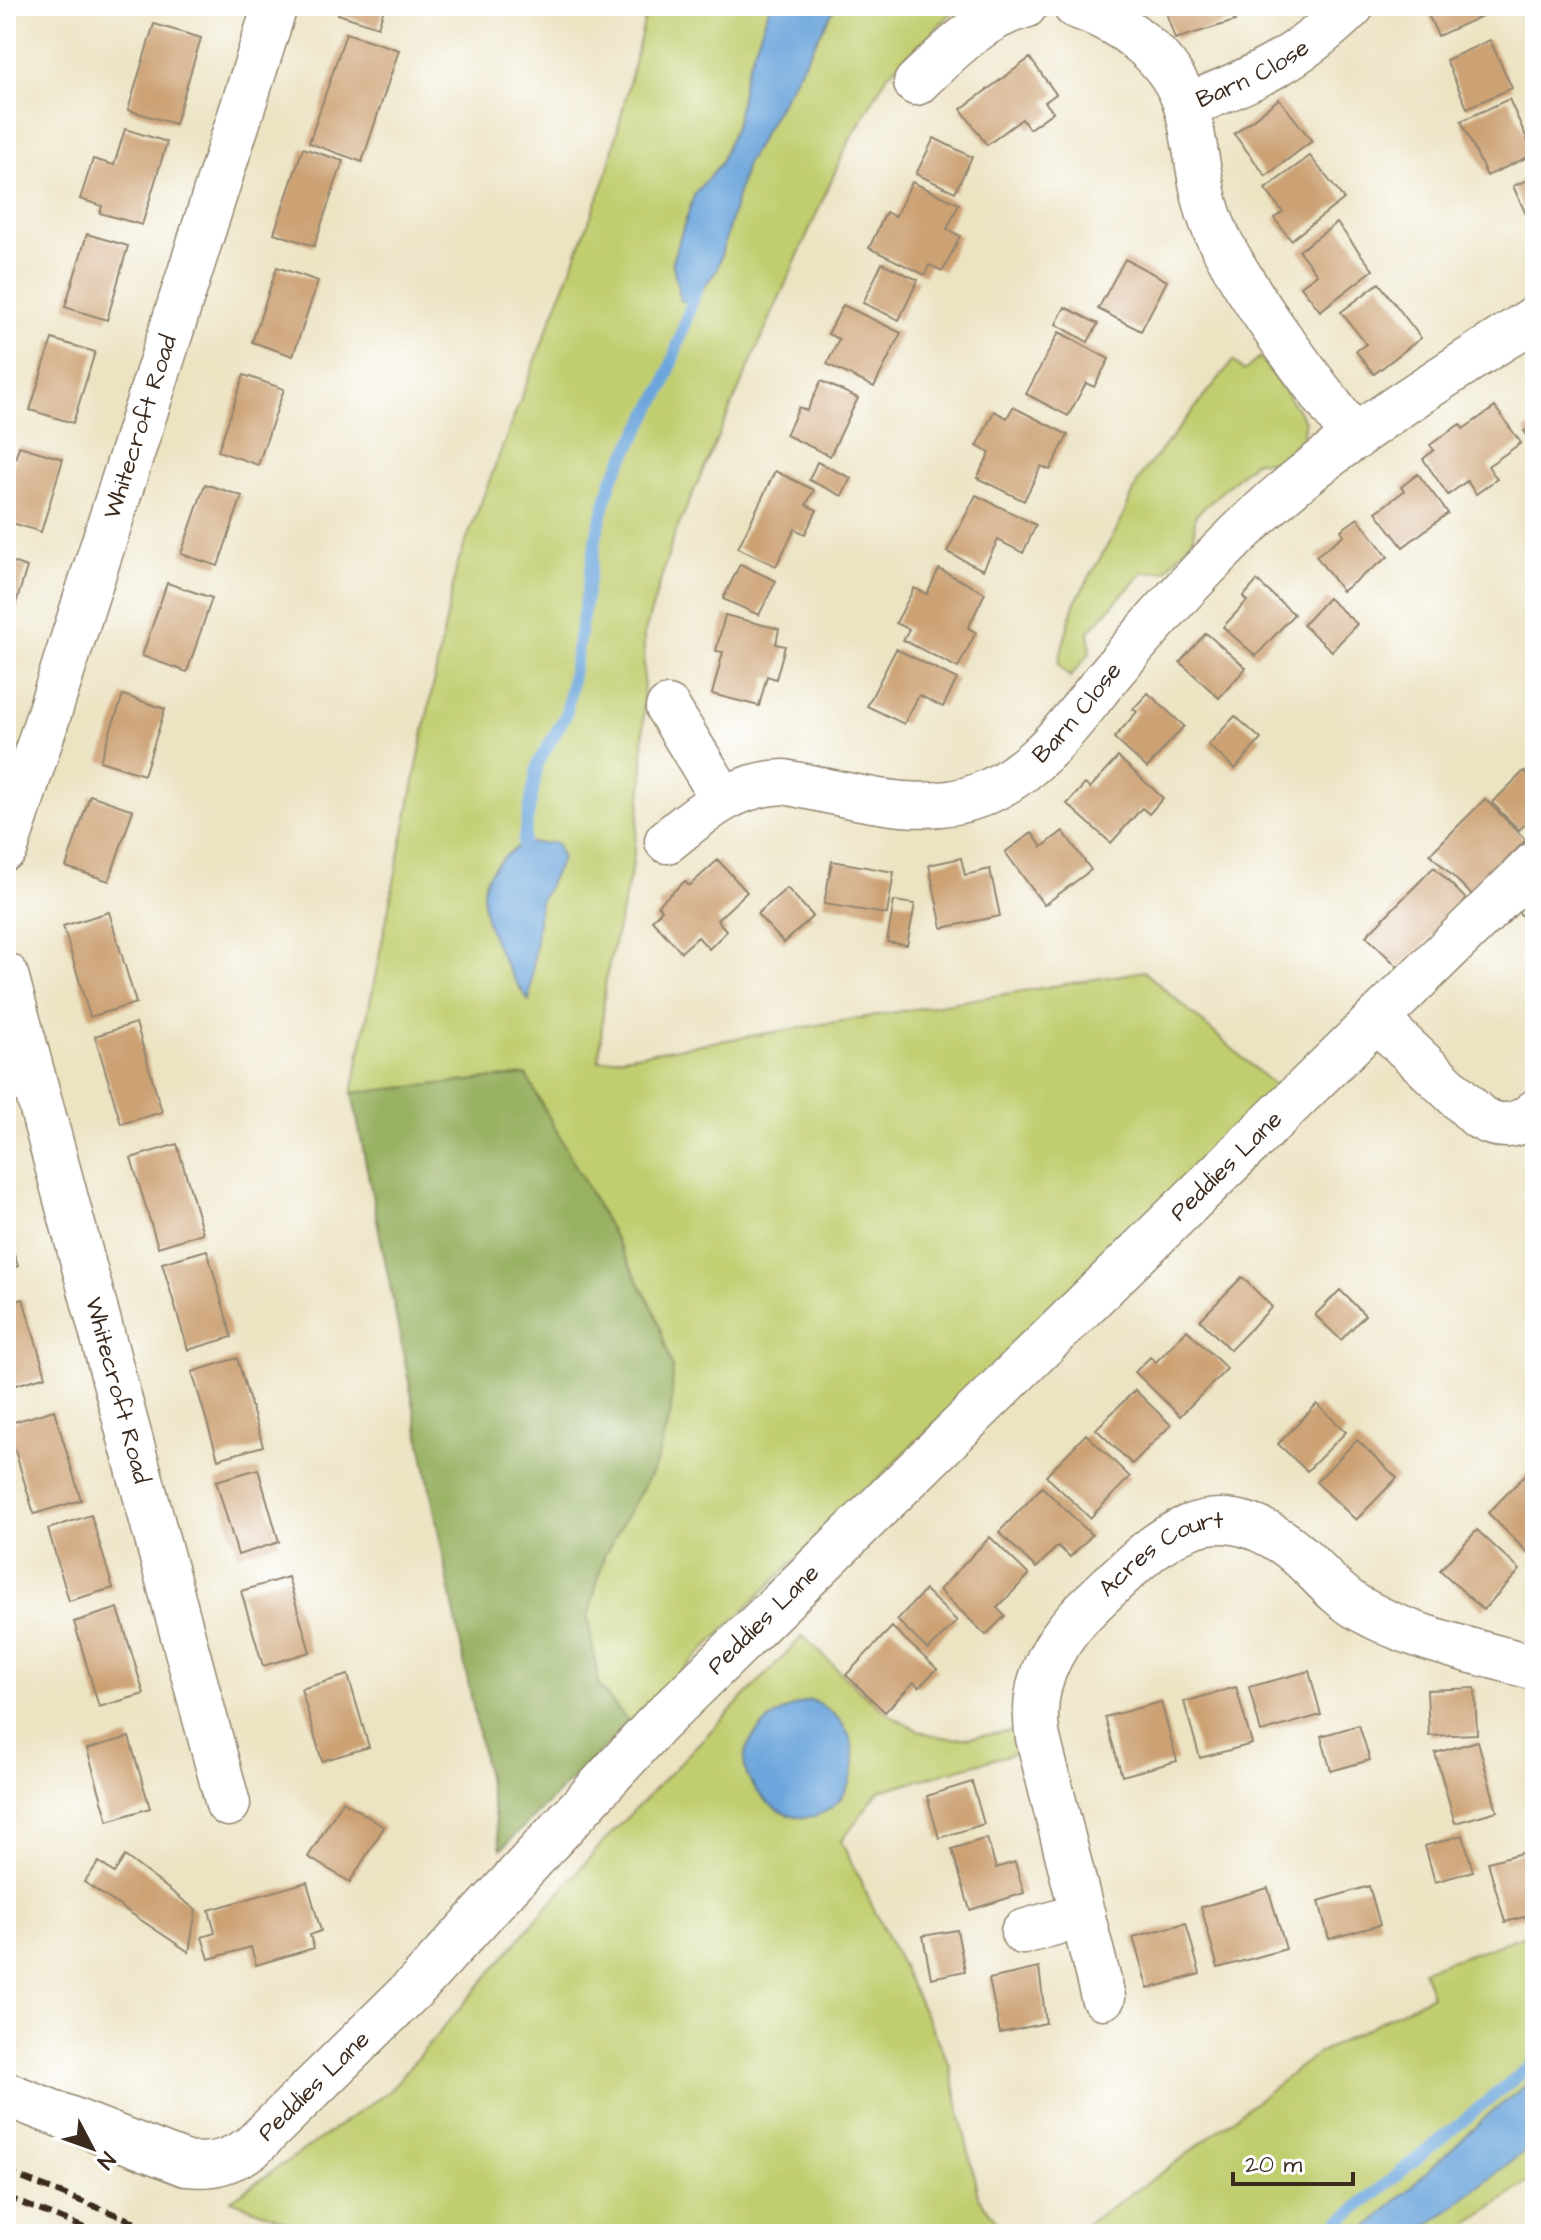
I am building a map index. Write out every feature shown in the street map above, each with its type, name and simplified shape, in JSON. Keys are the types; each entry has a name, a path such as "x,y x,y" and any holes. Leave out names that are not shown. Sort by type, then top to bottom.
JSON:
{"street":[{"name":"Whitecroft Road","path":"6,848 275,6"},
{"name":"Barn Close","path":"1075,6 1122,27 1160,61 1186,106 1195,166 1218,238 1261,311 1355,438"},
{"name":"Barn Close","path":"1186,106 1262,76 1289,60 1352,6"},
{"path":"916,83 983,25 1012,8"},
{"name":"Barn Close","path":"667,841 722,797 745,787 784,782 915,805 946,803 977,796 1023,773 1067,728 1123,659 1210,563 1280,496 1355,438 1535,318"},
{"path":"668,708 722,797"},
{"name":"Peddies Lane","path":"6,2094 186,2164 206,2166 228,2162 251,2148 418,1984 656,1725 1535,864"},
{"name":"Whitecroft Road","path":"6,975 228,1804"},
{"path":"1377,1020 1494,1126 1512,1126 1535,1112"},
{"name":"Acres Court","path":"1103,1997 1036,1728 1035,1702 1042,1672 1056,1644 1079,1615 1163,1538 1190,1523 1224,1520 1257,1529 1284,1543 1358,1608 1396,1628 1535,1668"},
{"path":"1023,1932 1083,1915"}],"green space":[{"path":"648,6 958,7 888,74 846,147 674,536 644,635 643,780 632,868 606,977 599,1061 1144,971 1277,1088 629,1723 599,1686 588,1618 604,1556 655,1466 655,1312 526,1075 352,1093 457,565 606,177"},
{"path":"1260,357 1305,421 1302,439 1278,462 1255,461 1195,516 1194,537 1165,571 1143,572 1089,631 1090,653 1070,677 1058,664 1074,604 1118,527 1141,475 1233,361 1244,371"},
{"path":"526,1075 655,1312 673,1370 671,1413 655,1466 604,1556 588,1618 599,1686 629,1723 501,1849 352,1093"},
{"path":"803,1636 852,1684 888,1714 908,1725 928,1734 950,1738 1013,1731 1023,1751 879,1791 841,1841 950,2066 978,2196 1006,2234 319,2234 231,2200 388,2092 603,1842"},
{"path":"1535,1932 1535,2177 1454,2234 1072,2234 1174,2164 1318,2053 1432,1995 1423,1970"}],"water":[{"path":"770,6 836,6 746,164 717,270 692,302 681,301 672,261 695,193 720,164 737,121 744,78"},
{"path":"523,843 556,843 562,859 540,902 529,1001 494,942 484,908 483,892 494,867"},
{"path":"811,1700 838,1719 852,1744 853,1769 845,1792 829,1810 807,1817 782,1812 756,1790 747,1774 744,1760 756,1733 768,1722 781,1712"},
{"path":"1535,2078 1535,2143 1434,2221 1410,2234 1365,2234 1369,2226 1488,2115"}],"building":[{"path":"340,6 385,6 378,27 338,14"},
{"path":"1164,6 1230,6 1235,21 1175,39"},
{"path":"1424,6 1489,6 1491,12 1438,36"},
{"path":"154,24 201,38 175,124 128,110"},
{"path":"346,33 399,50 362,162 309,143"},
{"path":"1490,40 1512,88 1467,108 1446,60"},
{"path":"1030,58 1056,94 1045,102 1053,112 1029,129 1022,119 987,145 961,109"},
{"path":"1279,99 1312,141 1266,176 1234,134"},
{"path":"1509,99 1534,154 1487,176 1461,121"},
{"path":"125,129 167,142 142,225 100,213 102,206 80,199 93,159 114,165"},
{"path":"934,138 972,157 955,192 916,174"},
{"path":"303,148 343,161 314,246 274,233"},
{"path":"1310,156 1344,199 1291,240 1274,218 1283,212 1265,189"},
{"path":"1535,177 1535,234 1513,186"},
{"path":"912,182 959,204 947,229 960,236 943,271 929,265 925,275 869,248 886,212 895,217"},
{"path":"1337,223 1373,270 1320,311 1301,286 1317,274 1299,251"},
{"path":"87,234 128,246 107,320 65,307"},
{"path":"1125,259 1167,281 1141,331 1098,309"},
{"path":"882,263 918,280 899,320 863,303"},
{"path":"277,267 318,281 293,356 252,342"},
{"path":"1379,283 1421,338 1374,374 1356,351 1366,344 1341,312"},
{"path":"843,305 901,333 874,387 827,364 839,339 828,334"},
{"path":"1065,307 1098,324 1088,342 1056,324"},
{"path":"1059,332 1109,359 1094,387 1086,383 1068,416 1026,394"},
{"path":"52,339 95,352 73,423 30,410"},
{"path":"244,375 284,389 258,465 218,451"},
{"path":"821,381 858,398 830,456 786,435 799,407 807,411"},
{"path":"1013,407 1068,435 1050,470 1041,466 1024,501 977,478 990,453 977,446 994,411 1007,418"},
{"path":"1495,407 1521,443 1488,466 1497,479 1476,494 1467,481 1448,495 1423,459 1434,450 1430,445 1460,424 1463,429"},
{"path":"1535,423 1535,446 1524,431"},
{"path":"19,446 63,459 41,532 6,521 6,489"},
{"path":"817,462 851,478 842,496 809,480"},
{"path":"775,471 814,490 806,505 817,510 805,534 795,529 776,566 738,548"},
{"path":"1418,474 1448,513 1403,547 1376,512 1404,491 1401,487"},
{"path":"205,484 242,496 218,566 181,554"},
{"path":"976,495 1036,525 1023,553 998,540 983,570 947,552"},
{"path":"1358,518 1388,557 1342,591 1316,556 1344,535 1341,530"},
{"path":"6,560 27,567 7,633 6,633"},
{"path":"740,564 776,581 759,615 723,599"},
{"path":"939,569 985,593 968,628 976,632 958,668 903,640 909,629 896,623 914,588 927,594"},
{"path":"1257,581 1294,614 1256,656 1223,627 1247,601 1243,597"},
{"path":"167,583 212,598 187,672 142,656"},
{"path":"1328,598 1357,624 1332,651 1303,625"},
{"path":"725,615 779,629 776,644 785,646 776,679 767,676 759,706 712,694 723,652 716,651"},
{"path":"1206,633 1246,668 1219,698 1180,662"},
{"path":"896,649 957,679 943,707 919,695 904,724 867,706"},
{"path":"1148,693 1184,726 1147,768 1114,738 1137,712 1133,709"},
{"path":"123,695 165,709 144,775 100,761"},
{"path":"1235,716 1261,739 1235,769 1208,745"},
{"path":"1118,757 1163,798 1149,814 1142,808 1111,843 1067,804 1085,784 1090,788"},
{"path":"1524,771 1535,782 1535,814 1519,830 1492,803"},
{"path":"90,795 133,810 109,881 66,867"},
{"path":"1485,799 1526,840 1472,895 1430,854"},
{"path":"1063,831 1091,870 1044,905 1005,852 1032,833 1042,847"},
{"path":"961,858 965,875 990,869 1000,916 942,928 929,865"},
{"path":"718,860 747,892 717,920 727,931 709,949 698,937 681,952 652,920 662,910 658,905 685,881 689,886"},
{"path":"832,861 894,872 887,914 824,904"},
{"path":"1434,867 1467,900 1400,969 1366,936"},
{"path":"787,888 813,916 784,943 757,914"},
{"path":"1535,891 1535,929 1516,910"},
{"path":"894,901 915,904 907,945 887,942"},
{"path":"109,912 136,1003 90,1017 63,926"},
{"path":"136,1023 162,1112 121,1124 95,1036"},
{"path":"177,1144 203,1233 158,1247 131,1158"},
{"path":"6,1230 18,1266 6,1270"},
{"path":"207,1250 232,1337 188,1350 162,1263"},
{"path":"1242,1277 1272,1307 1230,1350 1200,1320"},
{"path":"1340,1290 1365,1315 1341,1340 1315,1315"},
{"path":"23,1299 46,1376 6,1388 6,1304"},
{"path":"1187,1330 1227,1369 1180,1416 1135,1372 1150,1357 1156,1362"},
{"path":"237,1358 263,1446 218,1459 192,1372"},
{"path":"1135,1390 1171,1425 1132,1464 1096,1429"},
{"path":"1317,1404 1346,1432 1307,1471 1278,1444"},
{"path":"54,1410 81,1500 34,1514 7,1424"},
{"path":"1086,1434 1130,1477 1090,1518 1046,1476"},
{"path":"1357,1440 1397,1478 1356,1520 1316,1482"},
{"path":"258,1469 279,1542 238,1555 216,1481"},
{"path":"1527,1473 1535,1481 1535,1546 1528,1553 1488,1513"},
{"path":"1042,1487 1092,1535 1070,1557 1058,1546 1036,1568 999,1532"},
{"path":"91,1515 113,1588 69,1601 48,1529"},
{"path":"1477,1530 1520,1570 1483,1610 1440,1570"},
{"path":"990,1537 1029,1575 997,1608 1005,1616 986,1635 939,1590"},
{"path":"288,1577 310,1652 263,1666 241,1591"},
{"path":"925,1590 957,1621 928,1650 897,1620"},
{"path":"118,1608 144,1694 99,1707 74,1622"},
{"path":"892,1627 937,1669 919,1687 914,1682 885,1712 846,1675"},
{"path":"1309,1671 1321,1715 1261,1732 1249,1687"},
{"path":"348,1675 369,1747 322,1761 301,1689"},
{"path":"1236,1687 1252,1744 1200,1758 1184,1702"},
{"path":"1475,1688 1477,1734 1429,1736 1427,1690"},
{"path":"1161,1702 1177,1761 1122,1776 1105,1717"},
{"path":"1359,1725 1370,1760 1331,1771 1321,1736"},
{"path":"129,1737 150,1808 108,1821 87,1749"},
{"path":"1478,1741 1497,1811 1455,1823 1435,1753"},
{"path":"972,1782 984,1824 939,1838 927,1796"},
{"path":"343,1801 384,1827 350,1882 308,1857"},
{"path":"1463,1835 1473,1871 1435,1882 1425,1846"},
{"path":"987,1838 996,1868 1015,1862 1024,1893 970,1910 952,1849"},
{"path":"1533,1850 1535,1914 1505,1922 1488,1862"},
{"path":"125,1856 196,1910 189,1952 84,1882 99,1862 114,1873"},
{"path":"307,1882 321,1931 310,1935 314,1948 256,1965 251,1947 209,1959 202,1937 215,1933 209,1910"},
{"path":"1369,1886 1380,1925 1329,1939 1319,1901"},
{"path":"1268,1888 1286,1949 1218,1968 1201,1907"},
{"path":"1186,1923 1200,1974 1148,1989 1133,1937"},
{"path":"957,1930 965,1971 931,1978 923,1936"},
{"path":"1039,1968 1046,2023 1000,2033 989,1979"}],"waterway":[{"path":"523,843 538,763 566,715 597,533 612,479 664,386 697,287"},
{"path":"1325,2234 1535,2062"}],"railway":[{"path":"6,2172 166,2234"},
{"path":"6,2197 100,2234"}]}
